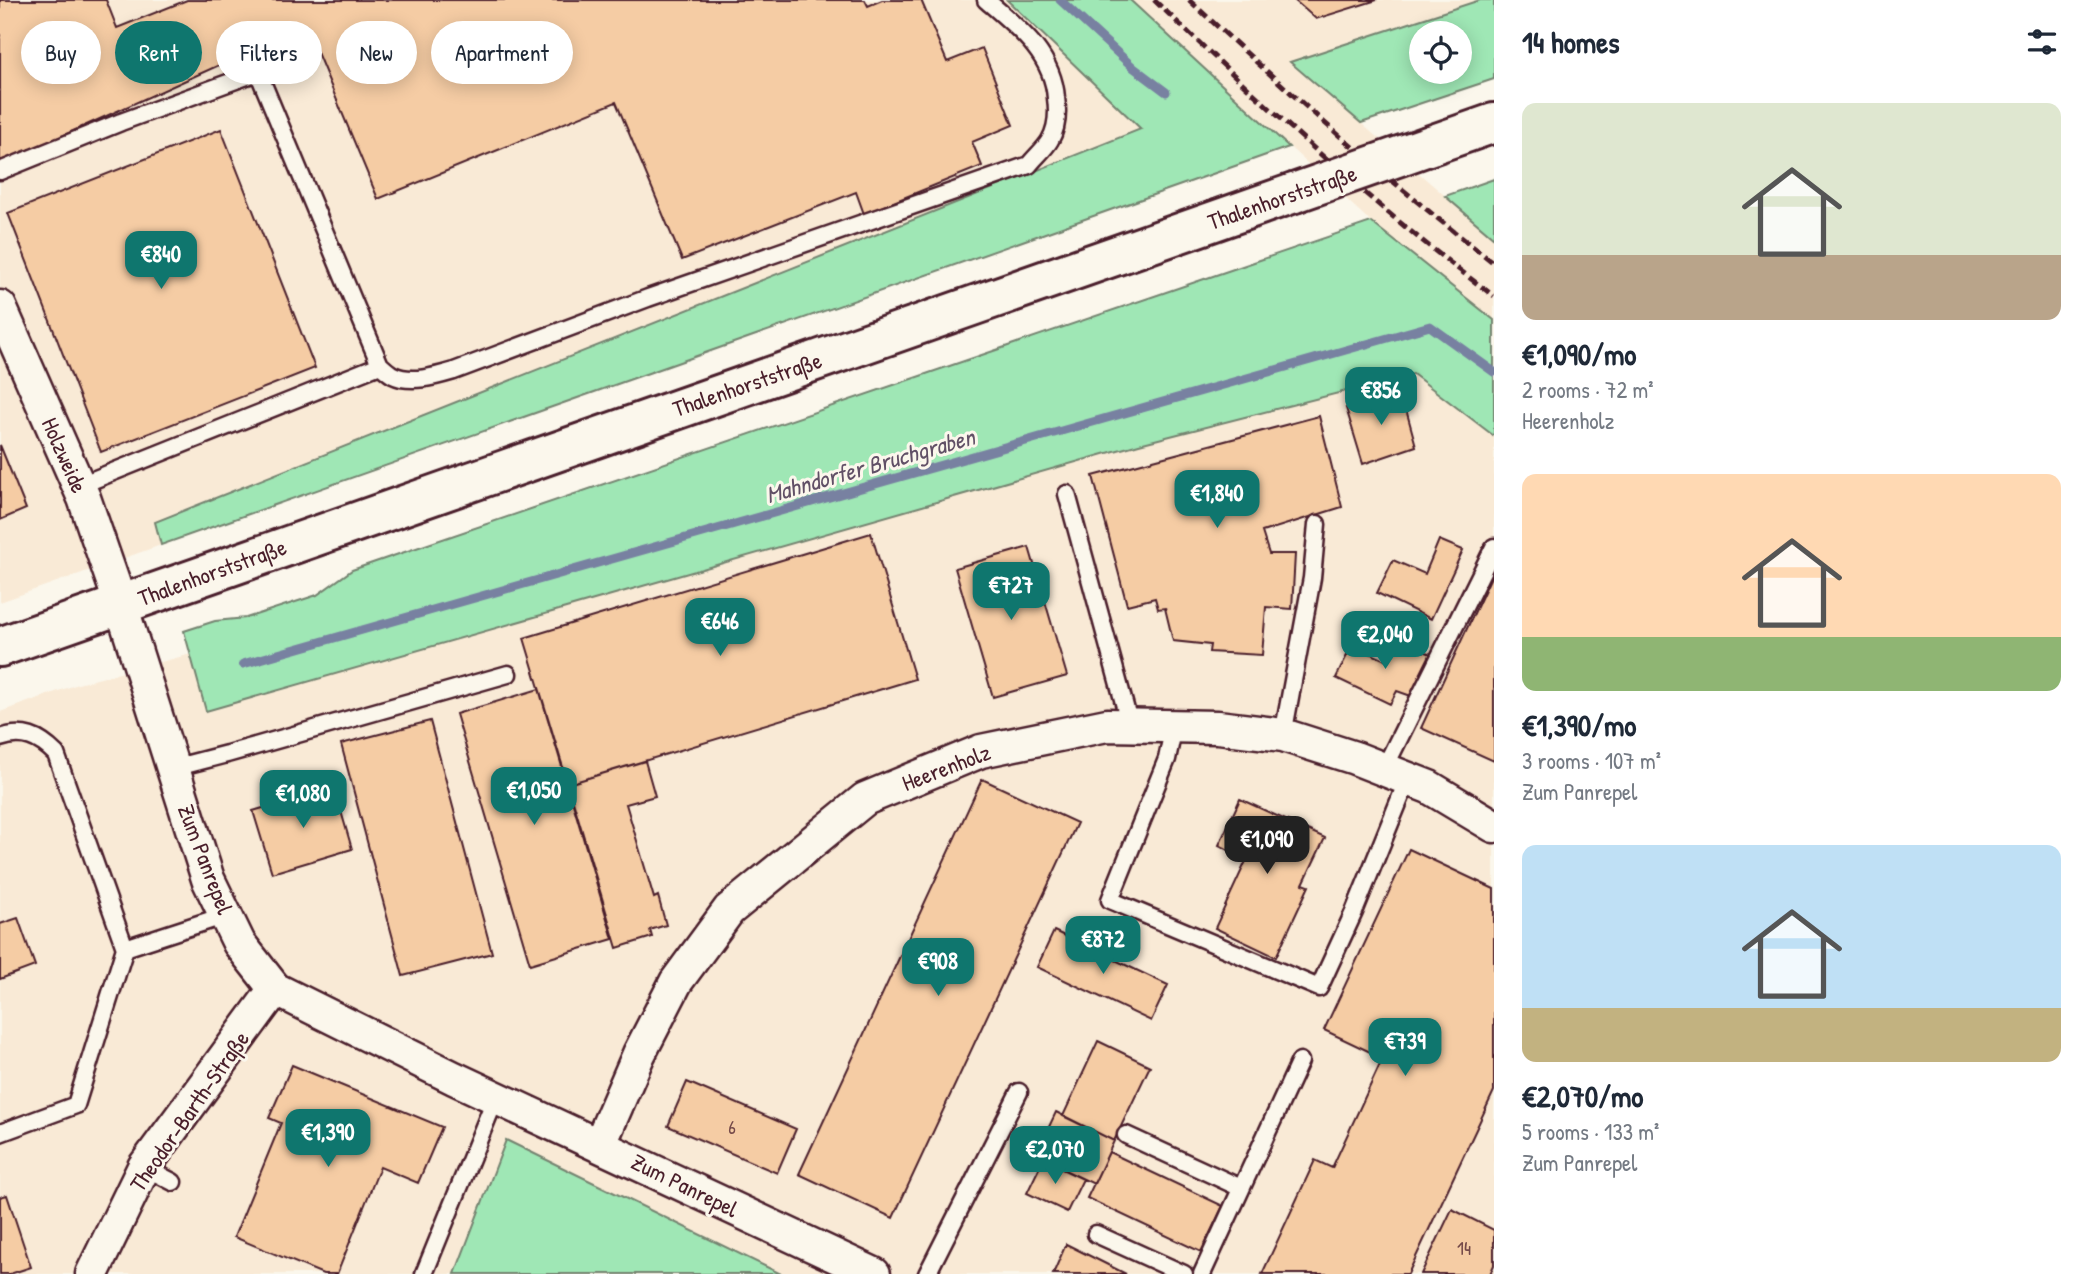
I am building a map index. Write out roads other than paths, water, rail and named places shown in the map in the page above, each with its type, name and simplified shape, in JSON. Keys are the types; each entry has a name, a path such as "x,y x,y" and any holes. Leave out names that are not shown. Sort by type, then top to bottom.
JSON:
{"main road":[{"name":"Thalenhorststraße","path":"0,647 1494,123"}],"street":[{"name":"Holzweide","path":"0,307 78,486 121,605"},
{"name":"Zum Panrepel","path":"121,605 208,879 239,943 275,989 496,1097 874,1274"},
{"name":"Heerenholz","path":"600,1144 639,1054 676,982 729,909 865,799 981,751 1107,725 1218,727 1283,735 1355,758 1429,787 1494,826"},
{"name":"Theodor-Barth-Straße","path":"92,1274 145,1167 275,989"}],"lane":[{"path":"0,171 121,122 258,72 380,365 395,377 411,379 436,376 648,298 1029,165 1050,140 1058,113 1055,83 1046,62 1027,37 986,0"},
{"path":"78,486 380,365"},
{"path":"1067,494 1130,725"},
{"path":"1283,735 1312,578 1317,524"},
{"path":"1174,726 1167,759 1110,900 1319,988 1354,912 1396,774 1494,547"},
{"path":"173,768 508,674"},
{"path":"0,738 14,733 29,736 44,742 56,754 125,947 76,1105 0,1133"},
{"path":"125,947 226,915"},
{"path":"1202,1274 1300,1061"},
{"path":"927,1274 1019,1092"},
{"path":"424,1274 496,1097"},
{"path":"1126,1135 1241,1188"},
{"path":"145,1167 173,1182"},
{"path":"1097,1234 1184,1274"}],"waterway":[{"path":"1060,0 1134,68 1166,92"},
{"name":"Mahndorfer Bruchgraben","path":"243,664 1430,326 1494,372"}],"railway":[{"path":"1154,0 1362,190 1494,296"},
{"path":"1189,0 1338,135 1494,263"}]}
